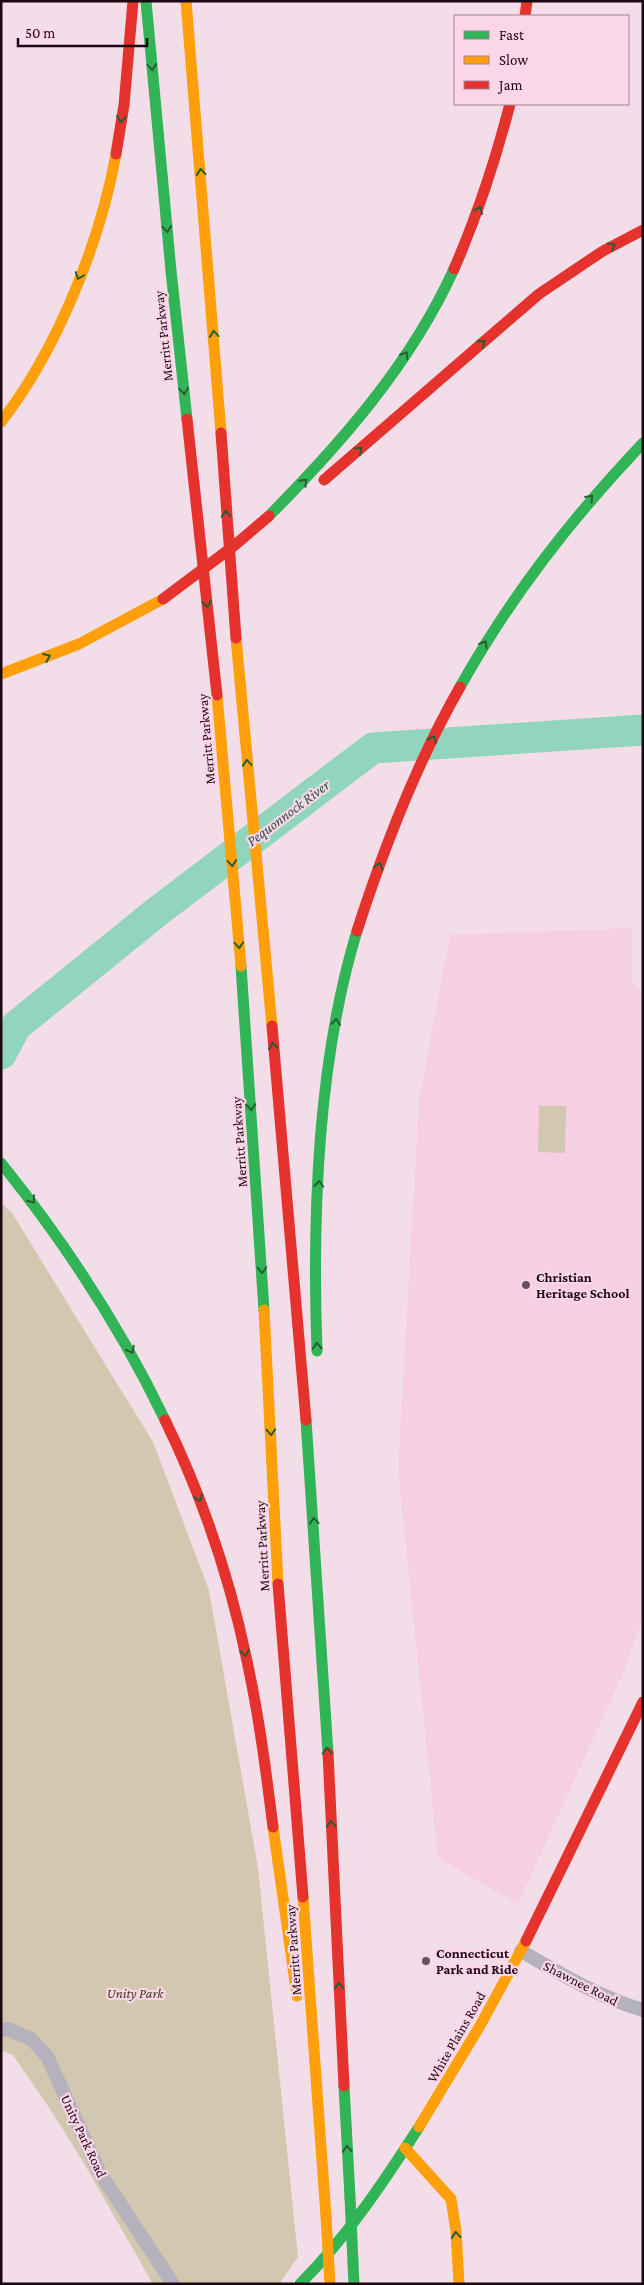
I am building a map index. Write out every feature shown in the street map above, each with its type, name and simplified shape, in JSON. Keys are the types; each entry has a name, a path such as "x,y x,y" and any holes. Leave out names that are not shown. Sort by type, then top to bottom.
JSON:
{"main road":[{"path":"1,422 13,408 46,355 70,300 100,219 114,167 124,101 133,1"},
{"name":"Merritt Parkway","path":"146,1 175,307 236,897 261,1246 278,1565 321,2136 330,2284"},
{"path":"186,1 219,401 231,588 300,1332 322,1640 354,2284"},
{"path":"525,15 527,1"},
{"path":"270,522 347,434 394,373 421,330 444,288 484,198 500,150 510,105"},
{"path":"314,489 539,294 602,251 643,230"},
{"path":"318,1368 314,1290 318,1197 323,1135 338,1010 363,914 390,832 460,686 492,629 569,522 643,443"},
{"path":"1,674 78,644 163,599 235,545 299,502"},
{"path":"1,1163 34,1201 76,1259 119,1327 161,1407 190,1472 218,1548 239,1624 260,1732 299,2014 321,2136"},
{"path":"322,1640 324,1523"},
{"name":"White Plains Road","path":"300,2284 332,2251 405,2148 459,2065 521,1951 587,1821 643,1702"},
{"path":"405,2148 451,2199 456,2230 459,2284"}],"street":[{"name":"Shawnee Road","path":"521,1951 584,1988 614,2002 643,2010"},
{"name":"Unity Park Road","path":"1,2030 8,2029 31,2040 47,2056 100,2172 173,2284"}],"shaded area":[{"name":"Christian Heritage School","path":"632,928 632,983 643,993 643,1617 626,1667 518,1904 438,1858 398,1469 419,1101 450,935"}],"green space":[{"path":"539,1106 566,1106 565,1153 538,1152"},
{"name":"Unity Park","path":"1,1202 12,1213 153,1442 209,1590 258,1868 298,2257 279,2284 153,2284 82,2160 50,2109 13,2055 1,2050"}],"waterway":[{"name":"Pequonnock River","path":"1,1054 16,1026 158,911 373,748 643,730"}],"traffic: fast":[{"path":"146,1 187,419"},
{"path":"269,516 348,431 396,370 437,304 454,269"},
{"path":"460,687 500,621 544,559 591,500 643,443"},
{"path":"317,1351 317,1193 325,1086 333,1033 357,931"},
{"path":"241,966 264,1310"},
{"path":"1,1163 70,1255 130,1352 165,1420"},
{"path":"306,1420 328,1753"},
{"path":"344,2086 350,2197"},
{"path":"300,2284 349,2228 378,2189 419,2127"},
{"path":"350,2197 353,2263"},
{"path":"353,2263 354,2284"}],"traffic: slow":[{"path":"186,1 221,433"},
{"path":"1,422 40,362 74,294 99,223 116,154"},
{"path":"1,674 79,644 163,599"},
{"path":"236,638 272,1026"},
{"path":"217,695 241,966"},
{"path":"264,1310 278,1584"},
{"path":"273,1827 297,1996"},
{"path":"303,1897 326,2216"},
{"path":"419,2127 481,2024 526,1941"},
{"path":"405,2148 451,2199 456,2231 459,2284"},
{"path":"326,2216 330,2284"}],"traffic: jam":[{"path":"116,154 124,105 133,1"},
{"path":"525,15 527,1"},
{"path":"454,269 485,188 510,105"},
{"path":"324,480 539,294 603,251 643,230"},
{"path":"187,419 217,695"},
{"path":"221,433 236,638"},
{"path":"163,599 235,545 269,516"},
{"path":"357,931 378,868 402,806 429,746 460,687"},
{"path":"272,1026 306,1420"},
{"path":"165,1420 203,1508 232,1599 255,1702 273,1827"},
{"path":"278,1584 303,1897"},
{"path":"526,1941 643,1702"},
{"path":"328,1753 344,2086"}],"place":[{"name":"Christian Heritage School","path":"526,1285"},
{"name":"Connecticut Park and Ride","path":"426,1961"}]}
